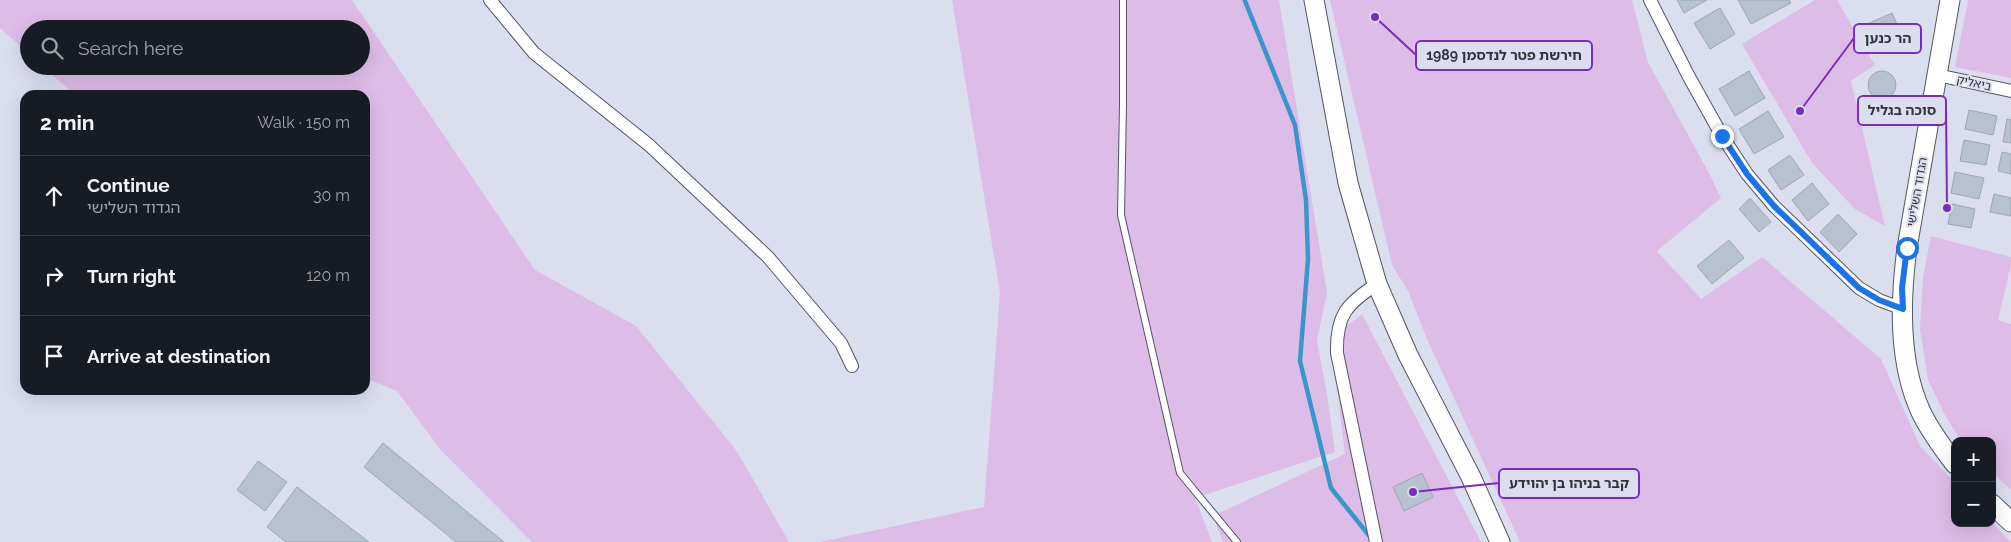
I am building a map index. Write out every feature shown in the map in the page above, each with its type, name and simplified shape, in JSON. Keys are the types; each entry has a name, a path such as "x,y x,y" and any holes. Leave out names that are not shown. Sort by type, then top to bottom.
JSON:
{"main road":[{"path":"1314,0 1348,183 1377,284 1408,355 1471,477 1500,542"},
{"name":"הגדוד השלישי","path":"1950,0 1907,248 1902,288 1906,360 1911,381 1920,410 1930,429 1951,458"},
{"path":"1996,508 2011,522"}],"street":[{"path":"490,0 534,53 649,146 768,257 841,343 852,366"},
{"path":"1650,0 1722,136 1747,174 1774,206 1859,288 1879,300 1903,309"},
{"name":"ביאליק","path":"1937,75 2011,91"},
{"path":"1376,542 1337,353 1337,334 1342,317 1352,302 1377,284"}],"lane":[{"path":"1123,0 1124,104 1121,215 1180,473 1237,542"}],"shaded area":[{"path":"0,0 352,0 366,20 20,20 20,46 0,28"},
{"path":"952,0 1279,0 1327,293 1317,340 1335,452 1195,498 1212,542 820,542 984,507 1000,293"},
{"path":"1330,0 1632,0 1648,62 1721,198 1657,251 1701,299 1762,257 1881,359 1920,446 1951,479 1951,527 1996,526 2011,542 1520,542 1427,339 1408,291 1392,265"},
{"path":"1815,0 1837,0 1875,65 1851,81 1885,226 1855,209 1812,163 1742,44"},
{"path":"1968,0 2011,0 2011,78 1955,67"},
{"path":"370,27 535,270 636,326 736,450 789,542 532,542 440,449 397,391 370,380 370,90 69,90 52,75 370,75"},
{"path":"1931,236 2011,257 2011,265 1998,320 2011,324 2011,490 1996,476 1996,437 1959,437 1945,415 1928,380 1920,329 1923,277"},
{"path":"1362,314 1481,542 1223,542 1213,516 1345,454 1331,338"}],"building":[{"path":"1677,0 1707,0 1684,13"},
{"path":"1738,0 1789,0 1791,3 1751,24"},
{"path":"1720,8 1735,34 1710,49 1694,23"},
{"path":"1892,13 1904,40 1879,51 1867,24"},
{"path":"1749,71 1765,98 1735,116 1719,89"},
{"path":"1882,71 1892,75 1896,85 1892,95 1882,99 1872,95 1868,85 1872,75"},
{"path":"1969,110 1997,116 1993,135 1965,129"},
{"path":"1768,111 1784,137 1754,154 1739,129"},
{"path":"2007,119 2011,120 2011,143 2003,142"},
{"path":"1964,140 1990,145 1986,165 1960,161"},
{"path":"2002,152 2011,154 2011,174 1998,171"},
{"path":"1790,155 1804,175 1781,190 1768,170"},
{"path":"1955,172 1984,178 1979,199 1951,193"},
{"path":"1812,183 1829,204 1808,221 1792,200"},
{"path":"1994,194 2011,198 2011,216 1990,212"},
{"path":"1750,198 1771,222 1759,232 1739,209"},
{"path":"1952,204 1975,209 1971,228 1948,224"},
{"path":"1838,214 1857,234 1839,252 1820,232"},
{"path":"1729,240 1744,258 1712,284 1697,266"},
{"path":"383,443 504,542 456,542 364,467"},
{"path":"258,461 287,482 265,511 237,490"},
{"path":"1422,473 1433,497 1404,511 1393,487"},
{"path":"297,487 369,542 286,542 267,527"}],"waterway":[{"path":"1245,1 1295,125 1306,200 1308,259 1300,361 1331,488 1371,538"}],"place":[{"name":"חירשת פטר לנדסמן 1989","path":"1375,17"},
{"name":"הר כנען","path":"1800,111"},
{"name":"סוכה בגליל","path":"1947,208"},
{"name":"קבר בניהו בן יהוידע","path":"1413,492"}],"route":[{"path":"1722,136 1747,174 1774,206 1859,288 1879,300 1903,309 1902,288 1907,248"}]}
